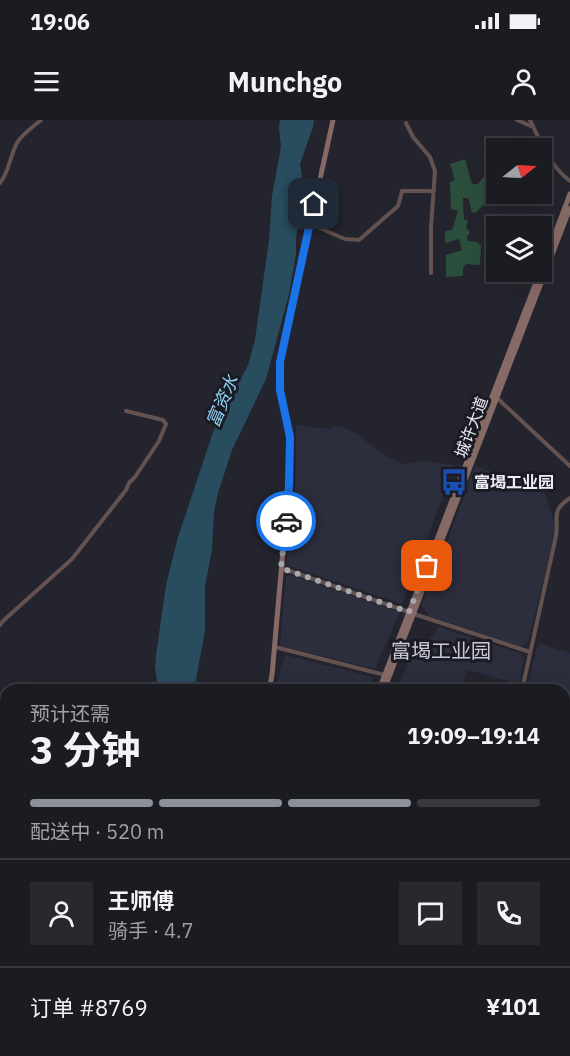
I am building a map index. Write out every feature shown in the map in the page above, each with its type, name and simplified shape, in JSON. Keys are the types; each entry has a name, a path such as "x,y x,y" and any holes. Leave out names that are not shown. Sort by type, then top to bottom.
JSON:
{"main road":[{"path":"270,684 290,458 289,430 280,390 280,362 333,120"},
{"name":"城许大道","path":"552,241 570,194"},
{"name":"城许大道","path":"381,684 567,223 570,208"},
{"name":"城许大道","path":"386,684 536,282"}],"street":[{"path":"0,183 20,138 41,120"},
{"path":"518,120 534,128"},
{"path":"530,120 554,166 570,181"},
{"path":"406,123 413,137 428,153 434,164 431,273"},
{"path":"309,226 315,226 345,239 359,240 398,206 402,191 434,191"},
{"path":"497,398 570,466"},
{"path":"0,625 75,555 126,490 159,441 166,427 163,420 126,411"},
{"path":"523,684 556,536 556,514 562,504 570,498"},
{"path":"281,568 530,652"},
{"path":"274,647 385,675"}],"shaded area":[{"path":"280,120 314,120 300,164 305,197 296,237 296,254 289,294 266,379 232,450 218,493 214,512 212,550 205,586 205,631 195,684 157,684 156,655 166,585 178,537 213,432 248,365 255,340 269,240 272,196 281,147"},
{"path":"296,425 328,429 336,426 342,427 357,434 384,455 403,464 421,461 455,465 402,604 286,565 296,477"},
{"path":"475,466 544,491 556,528 528,642 521,647 429,616 423,608 422,604"},
{"path":"290,575 400,612 375,669 280,646 286,576"},
{"path":"438,627 520,653 524,659 519,684 467,670 463,684 399,684 410,657 418,659"},
{"path":"538,643 570,653 570,684 528,684"},
{"path":"285,655 373,677 371,684 277,684"}],"green space":[{"path":"465,159 472,184 478,184 486,174 486,203 475,213 472,212 468,198 463,198 464,220 468,220 466,228 470,232 467,237 468,241 481,245 480,265 466,264 463,268 463,275 446,277 446,255 462,250 459,239 445,243 445,231 452,230 458,211 451,209 450,182 455,180 450,164"}],"way so far":[{"path":"286,521 281,568 409,612 427,566"}],"place":[{"name":"富堨工业园","path":"454,482"}],"district":[{"name":"富堨工业园","path":"441,650"}],"route":[{"path":"286,521 290,437 280,390 280,362 314,204"}],"water label":[{"name":"富资水","path":"222,401"}]}
